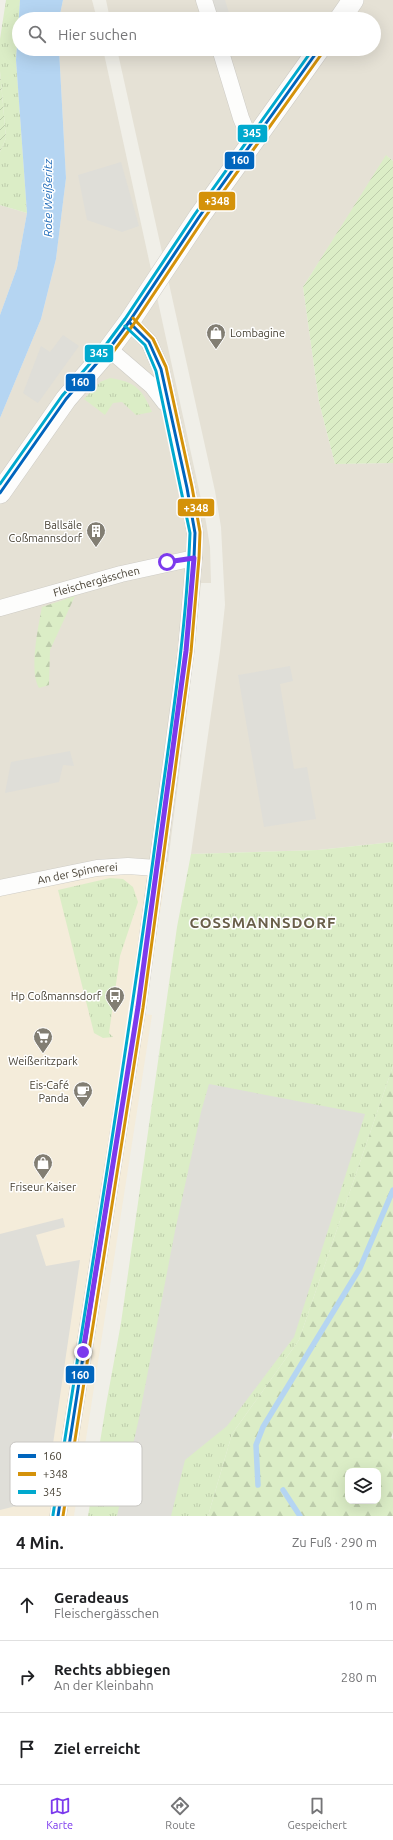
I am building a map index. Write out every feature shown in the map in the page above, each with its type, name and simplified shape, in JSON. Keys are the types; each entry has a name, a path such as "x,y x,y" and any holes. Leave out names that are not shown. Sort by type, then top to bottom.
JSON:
{"street":[{"path":"204,0 208,12"},
{"path":"345,12 353,0"},
{"path":"222,56 241,118 246,130 256,138"},
{"path":"0,493 66,399 109,349 129,322 179,247 314,56"},
{"path":"70,1442 138,1007 186,651 194,558 194,533 187,488 160,369 149,342 129,322"},
{"path":"109,349 152,386 169,410"},
{"name":"Fleischergässchen","path":"0,608 121,574 194,558"},
{"name":"An der Spinnerei","path":"0,888 97,868 128,866 156,868"},
{"path":"58,1516 60,1506"}],"shaded area":[{"path":"63,0 92,0 95,12 60,12"},
{"path":"106,0 393,0 393,161 387,156 303,287 319,402 335,464 393,463 393,842 318,850 191,854 220,651 225,605 221,527 215,491 119,56 381,56 381,12 109,12"},
{"path":"210,0 225,0 229,12 213,12"},
{"path":"59,56 105,56 206,522 210,547 211,583 201,583 186,721 168,862 0,893 0,418 41,319 56,259 66,178"},
{"path":"121,162 139,226 122,232 87,220 78,175"},
{"path":"0,205 27,213 17,268 0,315"},
{"path":"63,335 79,346 38,403 23,393 41,346 50,352"},
{"path":"290,666 293,681 280,684 294,769 307,767 316,819 264,827 238,675"},
{"path":"70,751 74,766 63,765 59,782 5,793 11,762"},
{"path":"168,862 144,1014 152,1015 86,1442 10,1442 10,1506 76,1506 74,1516 0,1516 0,893"},
{"path":"209,1084 365,1114 294,1337 227,1426 185,1460 171,1516 117,1516 119,1506 142,1506 142,1442 134,1442 175,1231 201,1112"},
{"path":"63,1218 65,1227 36,1235 46,1266 80,1260 53,1442 10,1442 10,1506 16,1506 0,1510 0,1234"}],"green space":[{"path":"6,0 20,0 19,12 12,12 12,56 16,56 27,213 0,205 0,152 6,138 0,71 0,39"},
{"path":"0,71 6,138 0,152"},
{"path":"386,155 393,161 393,463 335,464 319,402 303,287"},
{"path":"110,378 132,384 137,388 145,398 152,412 136,415 122,402 113,403 105,415 84,399 100,382"},
{"path":"75,596 50,650 49,685 39,688 36,680 34,660 42,607"},
{"path":"393,842 393,1066 299,1340 232,1434 208,1516 88,1516 90,1506 142,1506 142,1442 100,1442 121,1323 177,927 191,854 318,850"},
{"path":"110,878 123,879 133,887 138,902 120,956 109,1033 113,1037 103,1038 94,1033 58,890"},
{"path":"393,1066 393,1432 391,1438 393,1439 393,1516 208,1516 232,1434 299,1340"}],"water":[{"path":"20,0 63,0 60,12 19,12"},
{"name":"Rote Weißeritz","path":"16,56 59,56 66,178 56,259 41,319 0,418 0,315 17,268 27,213"}],"waterway":[{"path":"258,1485 256,1445 263,1427 360,1268 393,1190"},
{"path":"283,1490 300,1516"}],"transit line":[{"name":"345","path":"0,484 62,396 105,346 125,319 195,214 308,56"},
{"name":"160","path":"0,493 66,399 109,349 129,322 199,217 314,56"},
{"name":"+348","path":"113,352 133,325 203,220 320,56"},
{"name":"+348","path":"75,1442 143,1008 191,652 199,558 200,532 192,487 166,367 153,339 133,318"},
{"name":"160","path":"70,1442 138,1007 186,651 194,558 195,533 187,488 161,369 149,342 129,322"},
{"name":"345","path":"64,1442 130,1024 175,697 188,574 190,533 156,371 145,345 125,326"},
{"name":"345","path":"53,1515 54,1506"},
{"name":"160","path":"58,1516 60,1506"},
{"name":"+348","path":"63,1516 65,1506"}],"place":[{"name":"Lombagine","path":"216,350"},
{"name":"Ballsäle Coßmannsdorf","path":"96,548"},
{"name":"Hp Coßmannsdorf","path":"115,1013"},
{"name":"Weißeritzpark","path":"43,1054"},
{"name":"Eis-Café Panda","path":"83,1108"},
{"name":"Friseur Kaiser","path":"43,1180"}],"district":[{"name":"COSSMANNSDORF","path":"263,922"}],"route":[{"path":"83,1352 138,1007 186,651 194,558 167,562"}]}
